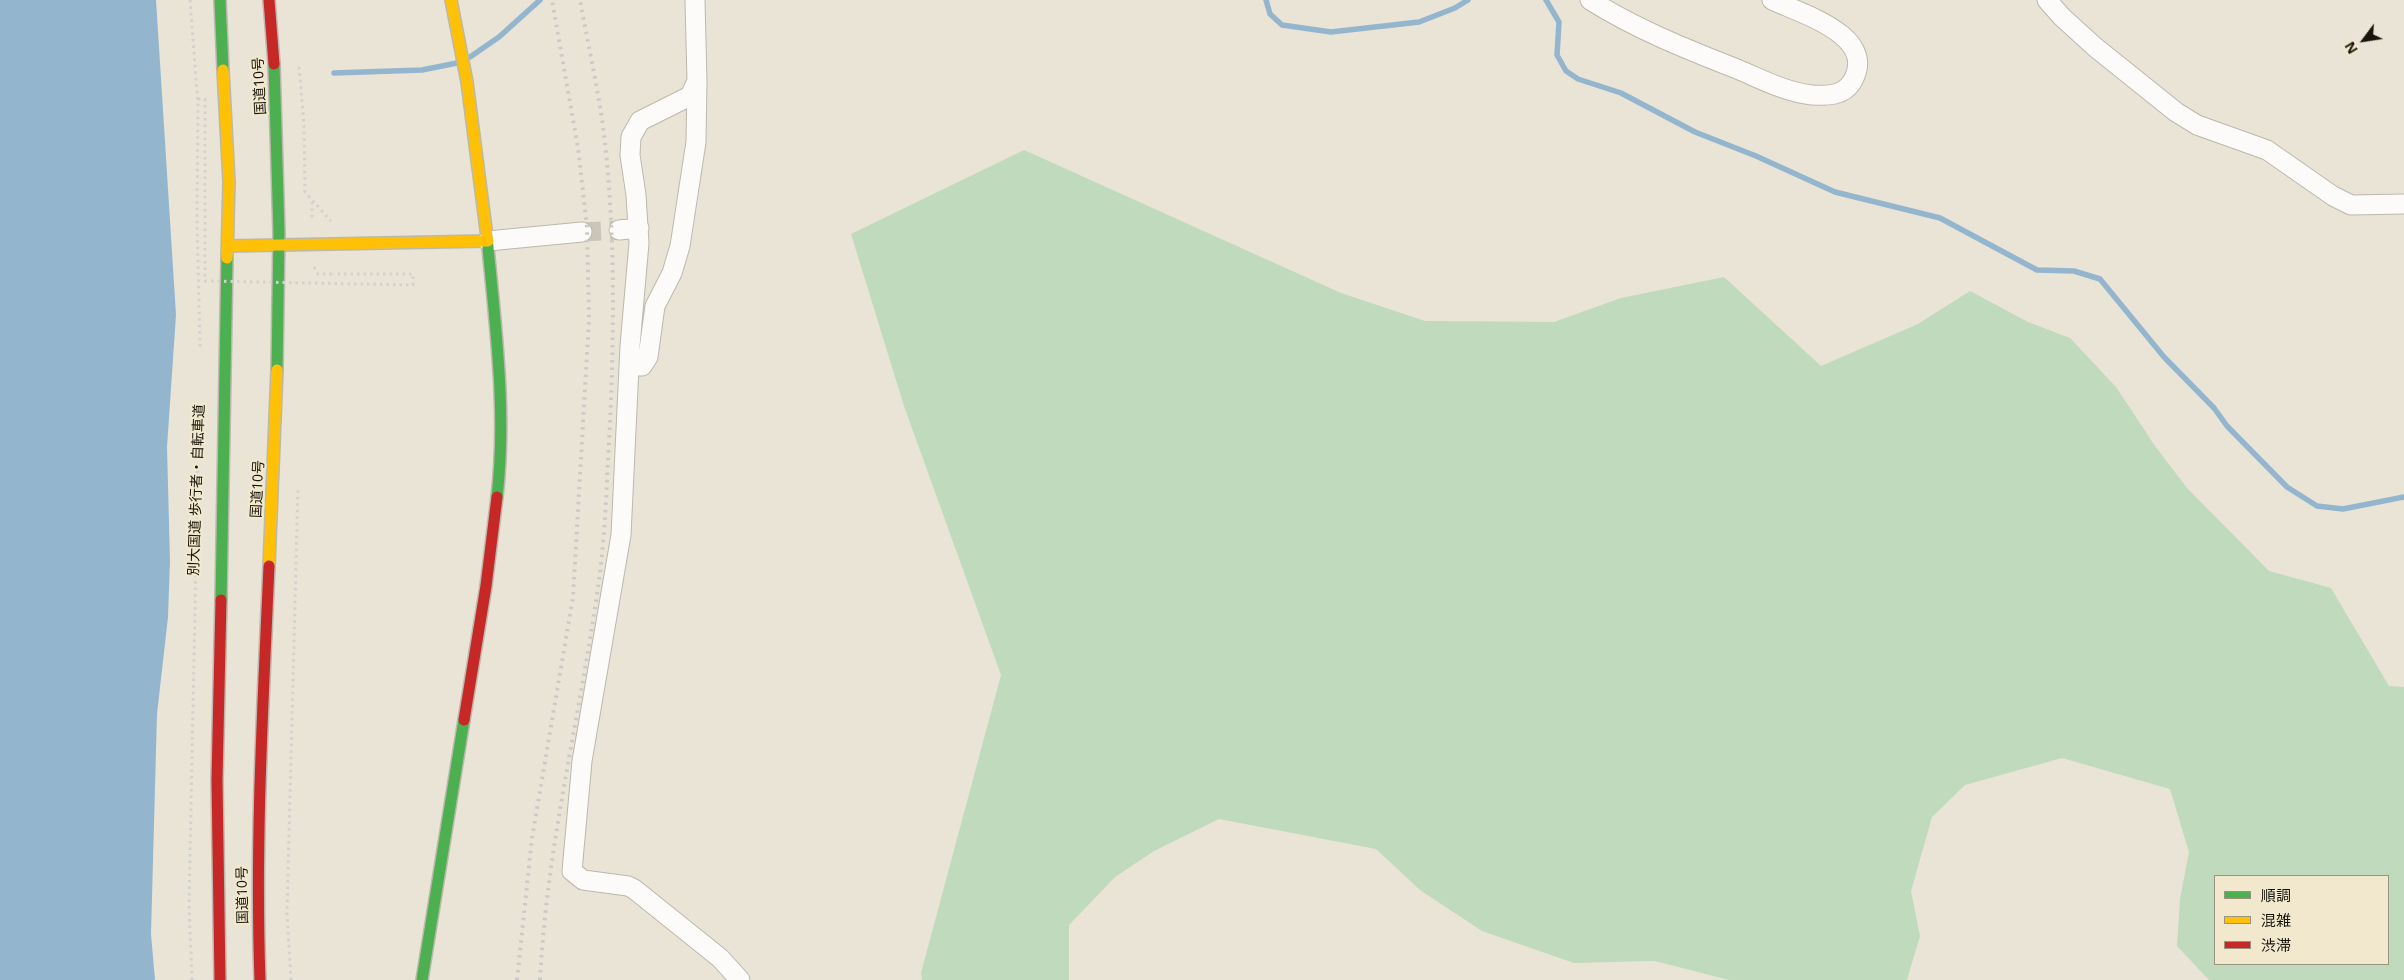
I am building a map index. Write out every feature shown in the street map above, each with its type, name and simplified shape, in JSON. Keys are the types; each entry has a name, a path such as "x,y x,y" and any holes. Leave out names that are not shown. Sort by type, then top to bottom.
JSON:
{"main road":[{"name":"国道10号","path":"220,0 228,120 228,246 217,780 220,980"},
{"name":"国道10号","path":"260,980 257,828 276,418 279,245 277,116 269,0"},
{"path":"422,980 486,586 497,502 500,440 499,368 488,241 474,121 451,0"},
{"path":"228,246 488,241"}],"street":[{"path":"629,366 642,366 648,357 652,315 674,268 680,246 696,142 695,0"},
{"path":"1590,0 1632,24 1789,91 1830,95 1848,88 1853,79 1858,60 1856,50 1851,42 1819,21 1772,0"},
{"path":"2047,0 2062,17 2095,47 2176,112 2198,125 2267,150 2333,196 2351,205 2404,204"},
{"path":"697,81 694,90 685,99 640,121 631,137 630,155 639,228 629,366 621,536 582,761 572,871 583,880 628,886 634,889 720,958 740,980"},
{"path":"620,230 639,228"},
{"path":"488,241 582,232"}],"path":[{"path":"190,0 198,99 197,217 200,359"},
{"path":"299,60 304,125 305,192 312,202 337,225"},
{"path":"198,99 205,99 205,281 413,285 413,274 318,274 312,265"},
{"path":"307,268 318,262"},
{"path":"301,289 302,279"},
{"name":"別大国道 歩行者・自転車道","path":"192,980 189,906 198,458"},
{"path":"291,980 288,905 298,479"}],"green space":[{"path":"1024,150 1341,293 1425,321 1554,322 1621,298 1724,277 1821,366 1918,324 1970,291 2028,322 2070,338 2116,387 2155,446 2187,488 2269,571 2331,588 2389,686 2404,687 2404,980 2209,980 2177,946 2180,899 2189,852 2170,789 2062,758 1965,785 1932,817 1911,891 1920,936 1907,980 1729,980 1655,961 1574,963 1482,931 1420,890 1376,849 1219,819 1154,851 1115,877 1069,925 1069,980 922,980 921,973 1001,675 904,406 851,234"}],"water":[{"path":"0,0 156,0 176,315 167,447 170,561 168,617 157,714 151,934 155,980 0,980"}],"waterway":[{"path":"470,57 499,37 540,0"},
{"path":"1266,0 1270,14 1282,25 1331,32 1419,22 1455,8 1468,0"},
{"path":"1546,0 1559,22 1557,55 1566,71 1578,79 1621,93 1695,132 1756,156 1835,192 1940,218 2037,270 2074,271 2100,279 2164,357 2214,408 2227,426 2287,487 2317,506 2343,509 2404,497"},
{"path":"334,73 422,70 457,63"}],"tunnel":[{"path":"582,232 619,230"}],"railway":[{"path":"517,980 532,838 573,597 589,320 587,227 578,148 552,0"},
{"path":"540,980 544,928 557,826 593,624 600,573 610,424 613,288 609,186 601,114 580,0"}],"traffic: fast":[{"path":"220,0 223,70"},
{"path":"274,64 279,233 277,370"},
{"path":"487,237 499,367 501,432 497,497"},
{"path":"221,600 227,258"},
{"path":"422,980 464,720"}],"traffic: slow":[{"path":"451,0 467,82 487,237"},
{"path":"223,70 229,182 227,258"},
{"path":"228,246 488,241"},
{"path":"269,566 277,370"}],"traffic: jam":[{"path":"269,0 274,64"},
{"path":"464,720 486,586 497,497"},
{"path":"260,980 259,825 269,566"},
{"path":"220,980 217,780 221,600"}]}
